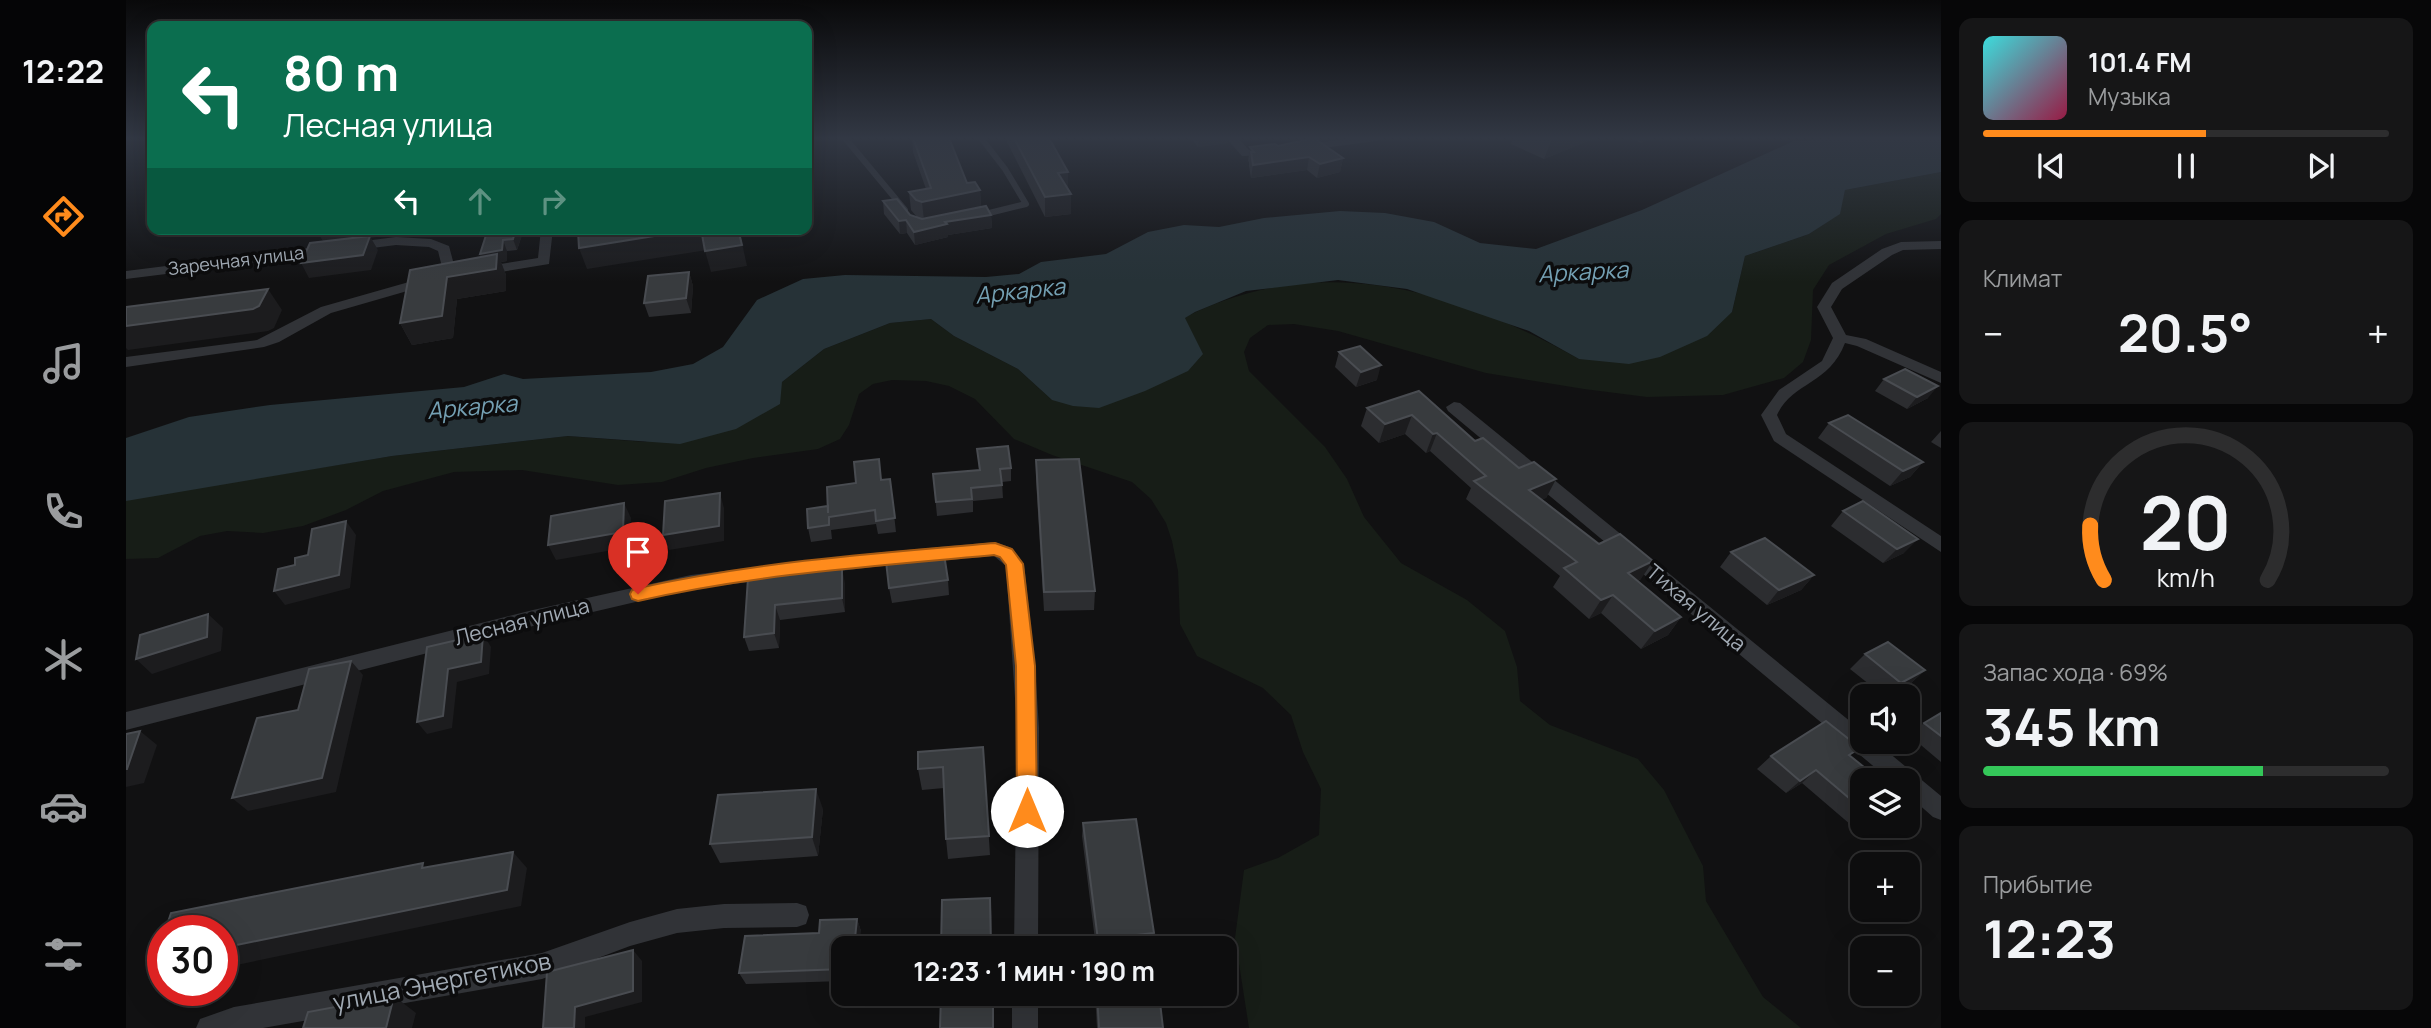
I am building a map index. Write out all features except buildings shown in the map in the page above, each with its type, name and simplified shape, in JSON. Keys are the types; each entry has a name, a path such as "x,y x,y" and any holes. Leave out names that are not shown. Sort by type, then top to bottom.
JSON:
{"street":[{"path":"126,362 259,344 326,310 412,284 544,261 546,235"},
{"name":"Заречная улица","path":"126,275 396,241 431,243 444,249 450,276"},
{"path":"1941,245 1898,246 1837,286 1825,307 1840,338 1835,353 1824,367 1784,393 1772,406 1769,415 1780,437 1941,545"},
{"path":"1840,338 1861,342 1941,378"},
{"name":"Тихая улица","path":"1454,407 1891,768"},
{"name":"Лесная улица","path":"126,721 519,622 691,582 873,560 995,549 1006,553 1015,564 1026,666 1026,936"},
{"name":"Тихая улица","path":"1920,792 1941,810"},
{"name":"улица Энергетиков","path":"209,1028 234,1020 542,966 630,934 677,921 724,916 797,915"},
{"path":"1025,1006 1025,1028"}],"lane":[{"path":"884,186 908,215"},
{"path":"975,216 1026,204 1015,186"}],"shaded area":[{"path":"1866,186 1941,186 1941,214 1936,219 1886,234 1829,265 1813,290 1811,340 1803,362 1784,378 1723,395 1647,397 1486,373 1338,331 1294,324 1268,325 1250,338 1244,352 1249,371 1325,447 1347,479 1364,517 1401,563 1467,600 1505,631 1517,667 1520,701 1550,725 1638,759 1664,790 1703,866 1706,901 1763,997 1801,1028 1249,1028 1235,936 1244,870 1278,858 1319,835 1321,789 1303,752 1291,715 1263,688 1197,656 1180,624 1178,571 1172,541 1166,523 1151,499 1132,482 1014,439 975,399 949,386 926,381 892,380 873,384 859,394 849,425 840,439 818,449 753,458 706,468 662,482 618,485 522,470 454,472 383,491 346,510 303,526 263,533 227,531 200,536 158,558 126,559 126,501 135,498 392,456 568,436 645,442 782,382 824,349 890,323 931,319 954,336 1018,369 1052,400 1198,311 1247,293 1296,284 1345,283 1393,288 1440,299 1487,315 1579,359 1732,312 1745,256 1809,234 1839,214 1845,190"}],"water":[{"name":"Аркарка","path":"1695,186 1866,186 1845,190 1840,214 1809,234 1745,256 1732,312 1707,336 1660,357 1629,364 1579,359 1529,331 1407,289 1338,280 1246,291 1195,312 1185,318 1203,354 1188,371 1099,408 1073,406 1052,400 1018,369 954,336 931,319 890,323 824,349 782,382 780,404 736,429 680,444 568,436 392,456 126,501 126,438 189,417 270,405 464,387 504,374 523,379 651,372 693,364 723,347 757,300 803,279 845,275 986,277 1019,274 1041,262 1106,254 1148,232 1184,225 1219,227 1264,218 1340,211 1385,213 1434,222 1480,243 1536,249 1642,210"}],"route":[{"path":"638,594 691,582 873,560 995,549 1006,553 1015,564 1026,666 1027,811"}]}
